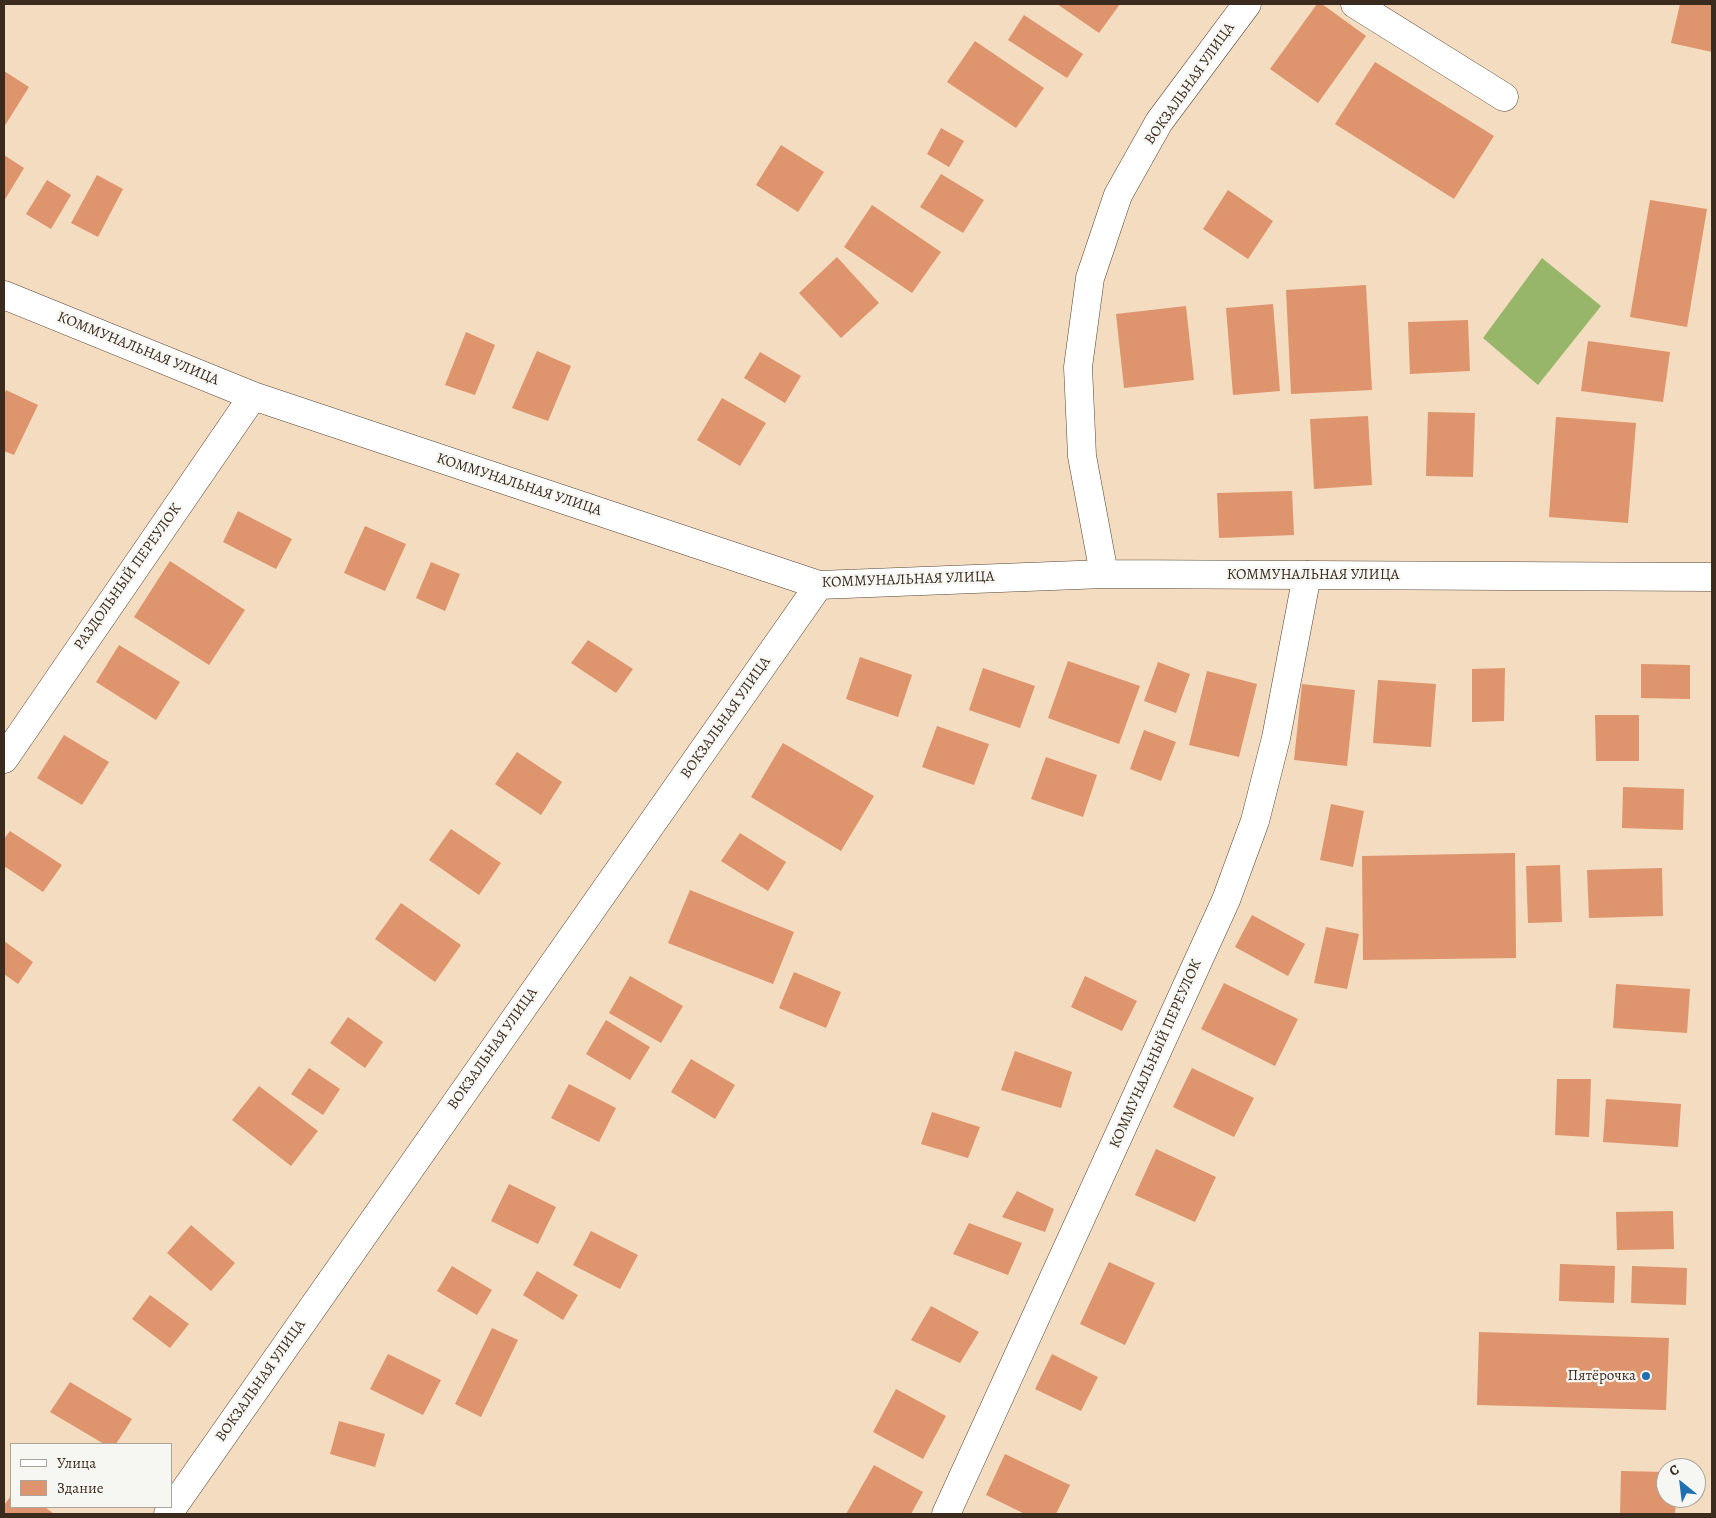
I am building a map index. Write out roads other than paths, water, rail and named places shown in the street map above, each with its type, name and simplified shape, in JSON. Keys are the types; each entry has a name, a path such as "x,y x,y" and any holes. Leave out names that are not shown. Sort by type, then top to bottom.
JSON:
{"street":[{"name":"ВОКЗАЛЬНАЯ УЛИЦА","path":"1104,574 1082,456 1078,387 1078,367 1090,278 1118,195 1159,122 1247,4"},
{"path":"1355,4 1504,97"},
{"name":"КОММУНАЛЬНАЯ УЛИЦА","path":"4,295 253,396 819,585 1104,574 1712,577"},
{"name":"РАЗДОЛЬНЫЙ ПЕРЕУЛОК","path":"4,758 253,396"},
{"name":"КОММУНАЛЬНЫЙ ПЕРЕУЛОК","path":"946,1514 1229,891 1256,821 1269,766 1307,574"},
{"name":"ВОКЗАЛЬНАЯ УЛИЦА","path":"168,1514 819,585"}],"place":[{"name":"Пятёрочка","path":"1646,1376"}]}
